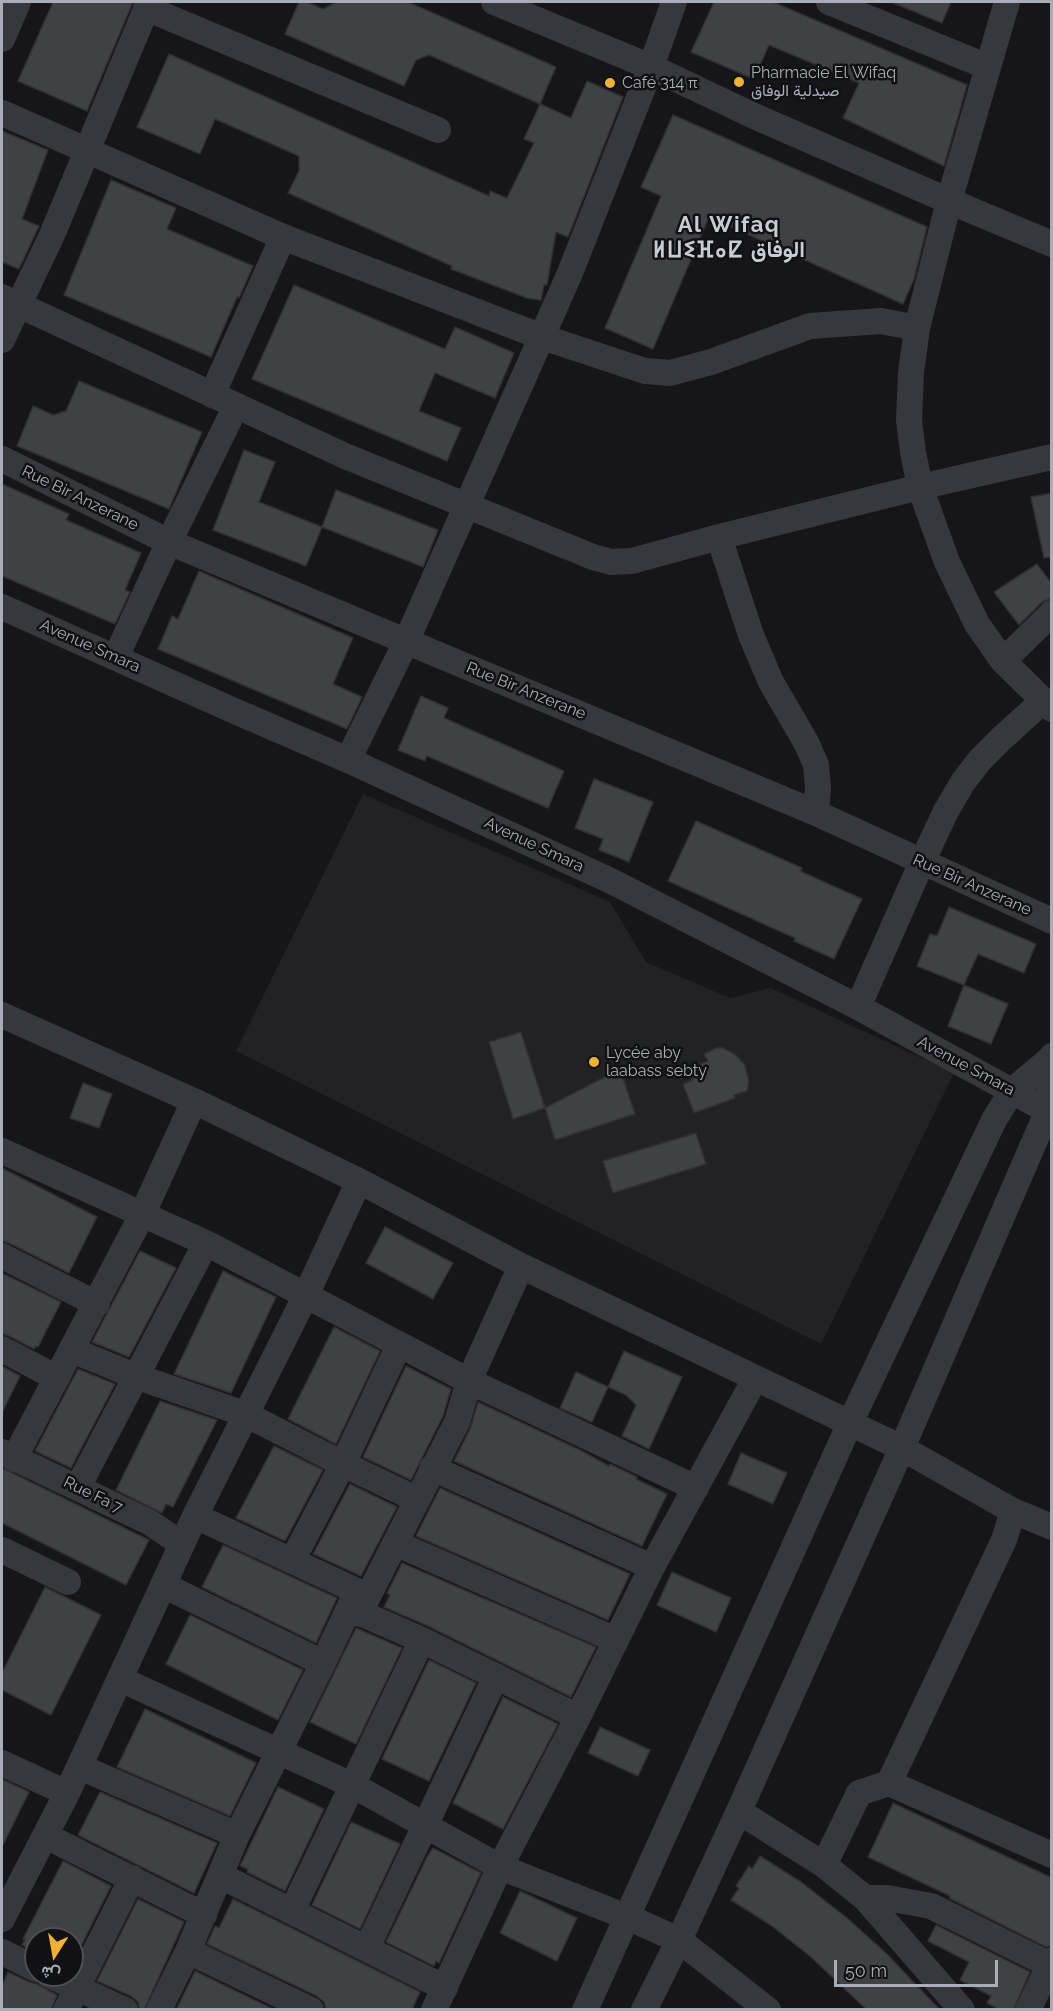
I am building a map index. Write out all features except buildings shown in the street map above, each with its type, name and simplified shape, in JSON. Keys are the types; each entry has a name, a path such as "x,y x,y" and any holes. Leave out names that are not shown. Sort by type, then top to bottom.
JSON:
{"street":[{"path":"2,39 18,2"},
{"path":"494,2 651,68 754,116 949,201 1051,241"},
{"path":"348,760 406,642 570,273 651,68 674,2"},
{"path":"829,2 988,67"},
{"path":"858,1007 922,862 946,811 963,782 980,760 1048,705 1002,661 977,624 947,562 920,487 909,420 911,373 917,328 949,201 1007,2"},
{"path":"2,340 10,301 51,236 147,5 438,130"},
{"path":"2,113 283,237 542,337 645,371 670,373 711,362 810,326 881,321 917,328"},
{"path":"212,395 283,237"},
{"path":"10,301 345,456 465,507 611,562 632,561 920,487 1052,457"},
{"path":"116,657 236,406"},
{"name":"Rue Bir Anzerane","path":"2,459 169,542 816,813 1052,921"},
{"path":"719,537 751,635 771,682 807,744 816,765 818,787 816,813"},
{"name":"Avenue Smara","path":"2,607 348,760 609,880 858,1007 1050,1112"},
{"path":"1002,661 1052,613"},
{"path":"2,1015 194,1101 359,1181 521,1266 902,1448 1013,1511 1052,1527"},
{"path":"585,2010 850,1423 989,1131 1012,1090 1051,1058"},
{"path":"644,2010 738,1814 1050,1112 1051,1058"},
{"path":"8,1456 72,1350 142,1215 194,1101"},
{"path":"2,1151 206,1244 469,1382 696,1488"},
{"path":"2,1919 80,1767 195,1516 306,1295 359,1181"},
{"path":"78,1487 206,1244"},
{"path":"2,1256 96,1304"},
{"path":"159,2010 188,1951 237,1835 278,1751 323,1664 395,1543 416,1498 457,1422 469,1382 521,1266"},
{"path":"292,1561 344,1464 399,1345"},
{"path":"2,1349 57,1378"},
{"path":"72,1350 135,1376 245,1414 416,1498"},
{"path":"220,1876 367,1948 439,1999 500,1867 652,1567 756,1379"},
{"name":"Rue Fa 7","path":"8,1456 78,1487 148,1522 182,1544"},
{"path":"432,1468 652,1567"},
{"path":"889,1783 1004,1540 1013,1511"},
{"path":"195,1516 292,1561 422,1640 578,1717"},
{"path":"395,1543 616,1640"},
{"path":"2,1550 68,1582"},
{"path":"164,1585 323,1664"},
{"path":"292,1911 354,1786 422,1640"},
{"path":"367,1948 496,1676"},
{"path":"120,1679 354,1786 500,1867 679,1940 768,2010"},
{"path":"2,1763 67,1793"},
{"path":"80,1767 237,1835"},
{"path":"824,1865 859,1793 889,1783 1052,1855"},
{"path":"738,1814 751,1818 824,1865 865,1898 963,2010"},
{"path":"46,1836 204,1915"},
{"path":"72,1999 132,1878"},
{"path":"865,1898 887,1898 931,1906 1051,1963 1028,2010"},
{"path":"188,1951 311,2010"},
{"path":"2,1952 24,1963"},
{"path":"60,1987 72,1999 125,2010"}],"shaded area":[{"name":"Lycée aby laabass sebty","path":"363,794 610,902 646,962 730,998 771,988 954,1073 821,1344 236,1051"}],"place":[{"name":"Pharmacie El Wifaq صيدلية الوفاق","path":"739,82"},
{"name":"Café 314 π","path":"610,83"},
{"name":"Lycée aby laabass sebty","path":"594,1062"}],"district":[{"name":"Al Wifaq ⵍⵡⵉⴼⴰⵇ الوفاق","path":"729,238"}]}
